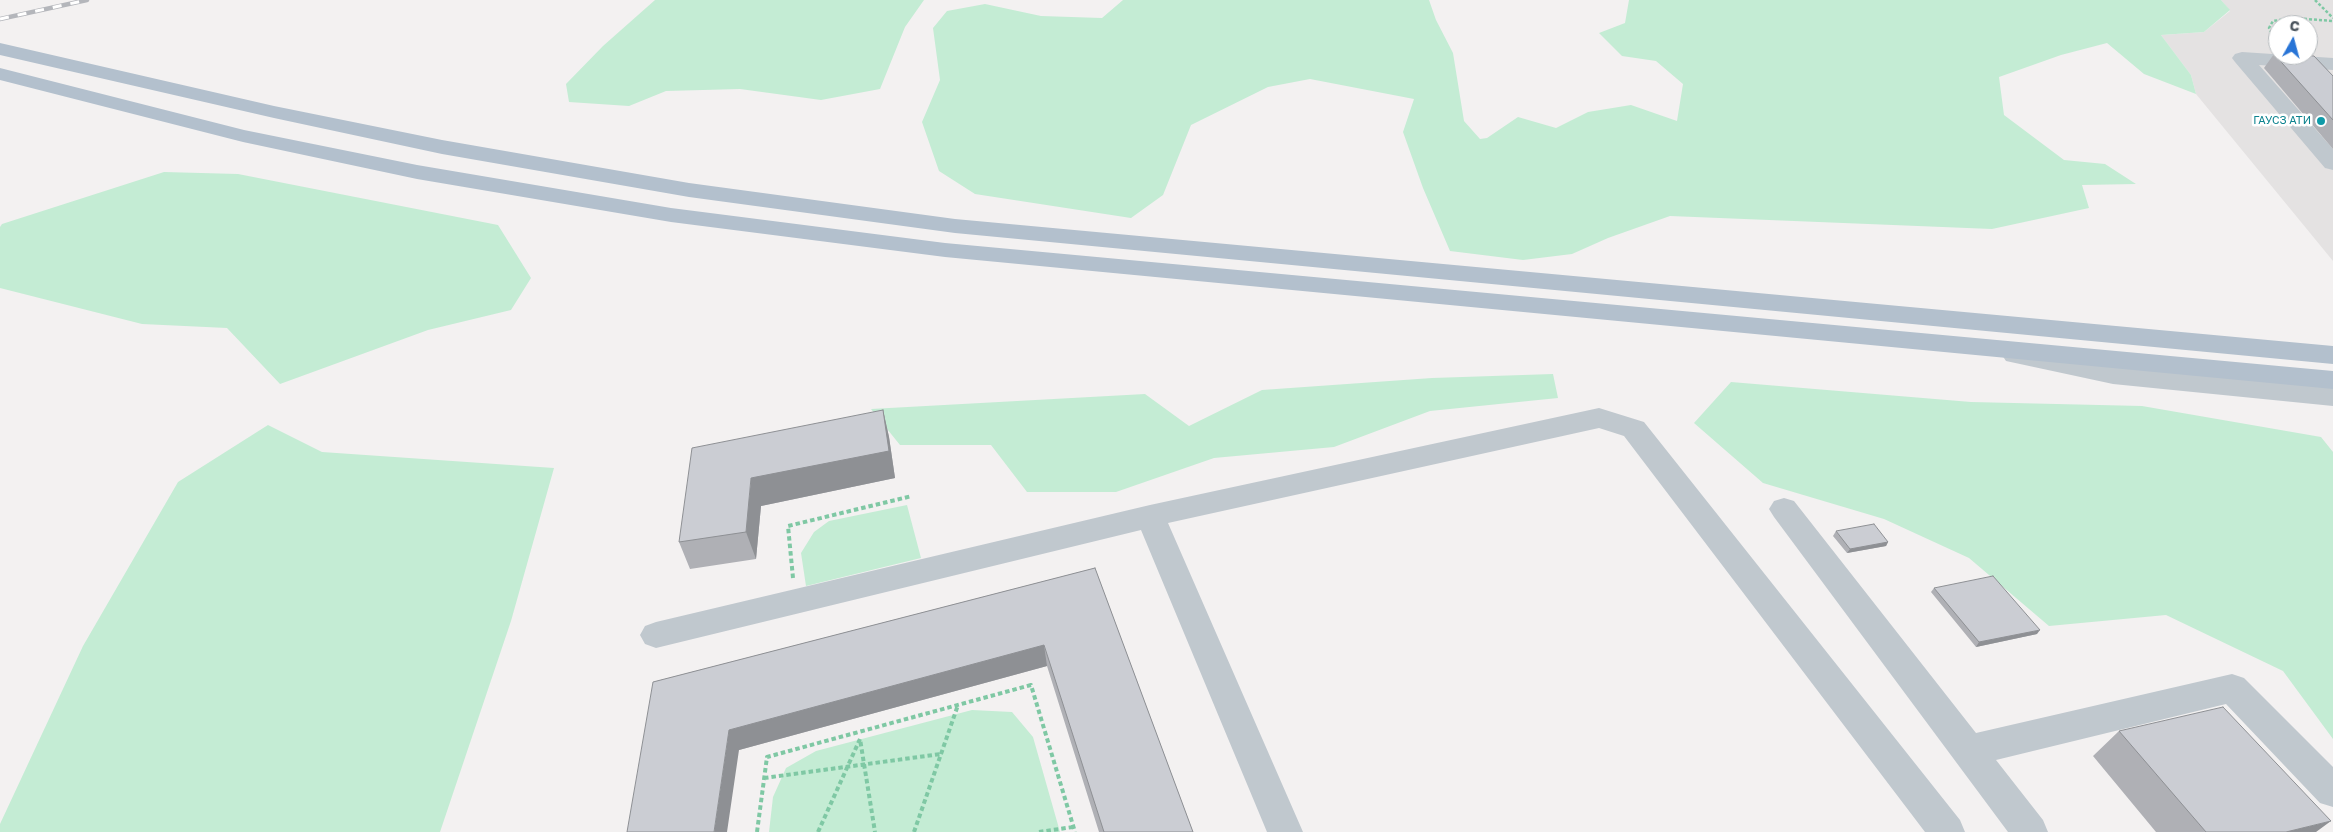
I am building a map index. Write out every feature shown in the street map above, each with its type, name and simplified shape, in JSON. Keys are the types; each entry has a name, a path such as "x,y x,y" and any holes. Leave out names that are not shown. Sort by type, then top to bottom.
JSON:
{"main road":[{"path":"0,49 274,112 442,147 689,190 955,226 2333,355"},
{"path":"0,74 243,136 417,172 681,216 945,250 2333,380"}],"street":[{"path":"2333,64 2242,58 2333,163"},
{"path":"1982,348 2112,375 2333,397"},
{"path":"656,635 1150,516 1598,418 1634,429 1947,832"},
{"path":"1784,509 2030,832"},
{"path":"1150,516 1284,832"},
{"path":"1967,751 2232,688 2333,791"}],"path":[{"path":"2315,0 2333,19"},
{"path":"2318,19 2333,19"},
{"path":"796,602 788,526 912,496"},
{"path":"758,832 767,757 1031,685 1074,830 1039,832"},
{"path":"914,832 959,704"},
{"path":"818,832 860,739 876,832"},
{"path":"764,778 941,754"}],"shaded area":[{"path":"2221,0 2333,0 2333,261 2196,94 2191,75 2161,35 2204,32 2230,11"}],"green space":[{"path":"655,0 924,0 905,27 880,89 821,100 740,89 666,91 629,106 569,102 566,84 603,46"},
{"path":"1123,0 1429,0 1436,20 1453,53 1464,121 1480,139 1487,138 1518,117 1556,128 1588,112 1631,105 1677,121 1683,84 1656,61 1622,56 1599,33 1625,23 1629,0 2221,0 2230,10 2204,32 2161,35 2191,75 2196,94 2144,74 2107,43 2061,55 1999,77 2004,115 2064,160 2105,164 2136,184 2082,185 2089,208 1992,229 1670,216 1608,238 1572,254 1523,260 1450,251 1423,188 1403,132 1414,99 1310,79 1268,87 1191,125 1163,195 1131,218 975,194 939,171 922,122 940,80 933,28 947,11 985,4 1041,16 1102,18"},
{"path":"164,172 238,174 498,225 531,278 511,310 428,330 280,384 227,328 142,324 0,288 0,227 2,224"},
{"path":"1553,374 1558,398 1430,411 1334,447 1214,458 1116,492 1027,492 991,445 900,445 871,409 1145,394 1189,426 1262,390 1432,378"},
{"path":"1731,382 1971,402 2142,406 2321,437 2333,452 2333,739 2283,671 2166,615 2049,626 1969,558 1884,519 1763,483 1694,423"},
{"path":"268,425 322,452 554,468 511,621 440,832 0,832 0,824 83,646 178,482"},
{"path":"907,505 921,558 806,586 801,553 814,532 829,521"},
{"path":"972,710 1012,712 1033,737 1060,832 769,832 773,797 786,768 816,751"}],"building":[{"path":"2318,60 2333,76 2333,120 2284,65 2318,65"},
{"path":"883,410 889,451 751,478 746,532 679,542 692,448"},
{"path":"1874,524 1888,542 1850,549 1836,531"},
{"path":"1095,568 1193,832 1104,832 1044,645 729,730 714,832 627,832 653,682"},
{"path":"1993,576 2040,630 1979,642 1934,588"},
{"path":"2223,707 2331,821 2286,832 2206,832 2119,731"}],"railway":[{"path":"0,19 87,0"}],"place":[{"name":"ГАУСЗ АТИ","path":"2321,121"}]}
